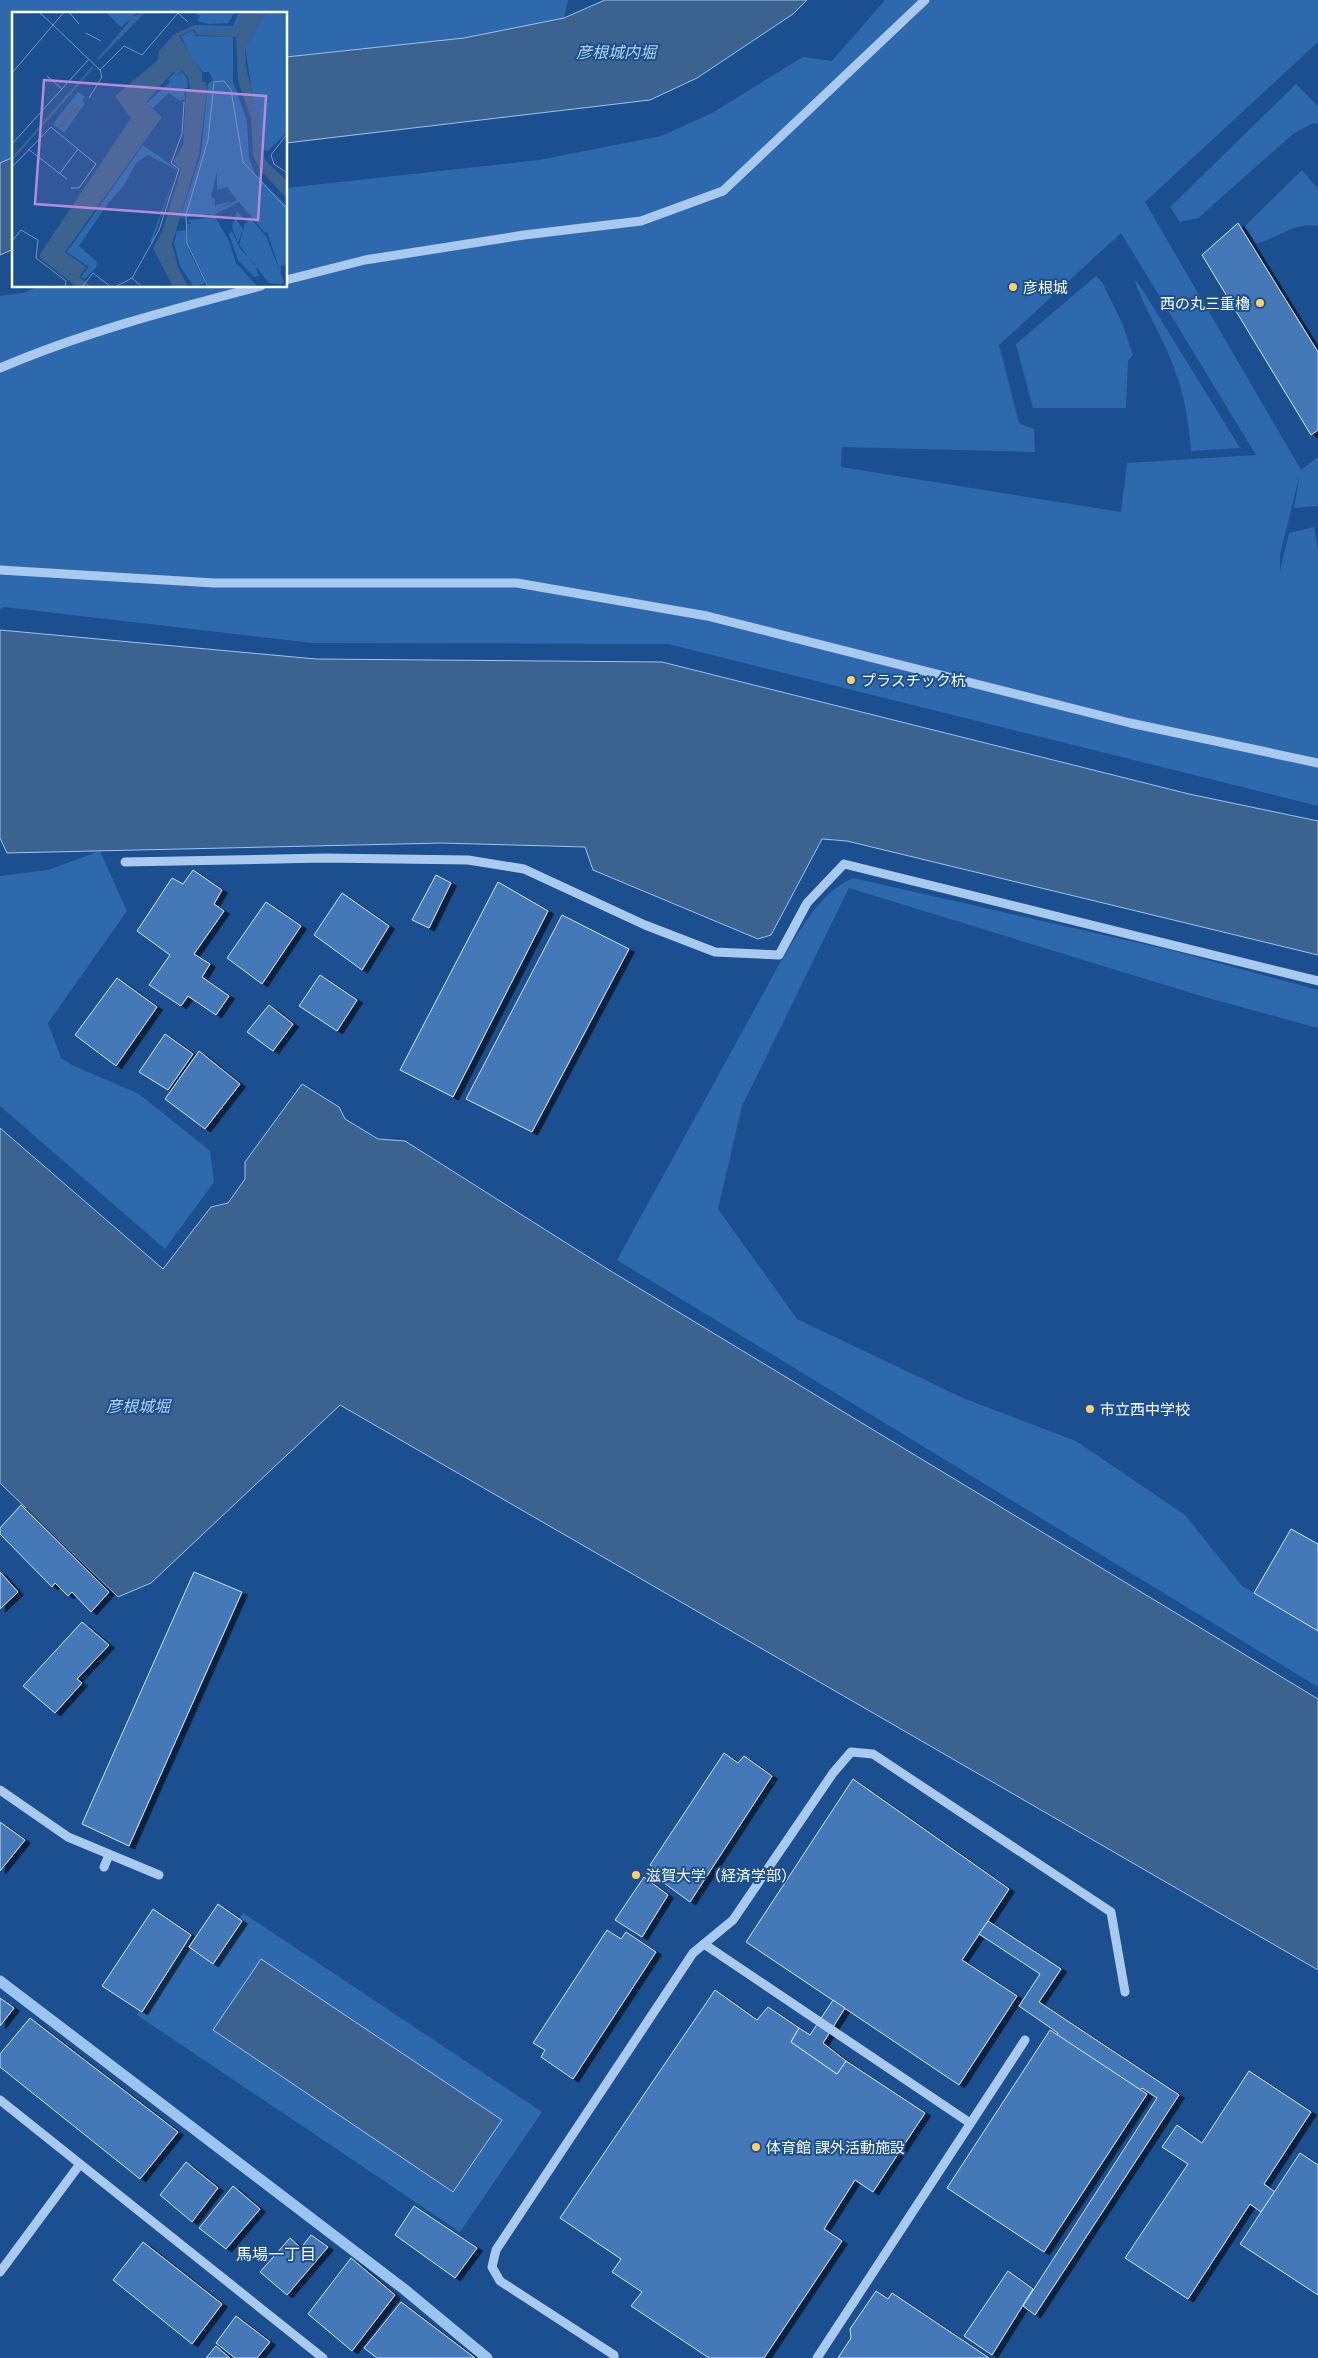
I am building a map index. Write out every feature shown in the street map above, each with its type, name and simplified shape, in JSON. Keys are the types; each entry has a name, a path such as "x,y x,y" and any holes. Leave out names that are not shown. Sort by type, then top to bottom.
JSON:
{"street":[{"path":"288,279 365,260 524,235 641,221 723,191 925,0"},
{"path":"0,368 29,356 178,307 253,288"},
{"path":"0,570 214,583 517,583 706,616 1130,722 1318,764"},
{"path":"125,862 325,858 468,860 524,869 645,925 715,952 779,955 807,903 844,864 1318,981"},
{"path":"614,2358 614,2355 500,2281 492,2266 496,2250 693,1954 733,1920 833,1773 851,1752 873,1754 1111,1912 1125,1992"},
{"path":"0,1790 68,1837 158,1875"},
{"path":"104,1867 109,1855"},
{"path":"704,1944 970,2123"},
{"path":"817,2358 1025,2040"},
{"path":"0,2100 323,2358"},
{"path":"0,2272 80,2164"}],"shaded area":[{"path":"0,0 568,0 564,18 464,38 288,57 288,12 12,12 12,158 0,163"},
{"path":"885,0 1318,0 1318,42 1145,202 1301,470 1318,457 1318,506 1294,508 1300,473 1280,555 1280,571 1289,533 1314,527 1318,550 1318,806 668,644 312,643 4,607 0,609 0,296 23,293 34,288 288,288 288,188 539,160 661,136 712,113 803,57 832,61","holes":["1121,233 1256,455 1127,463 1121,512 841,467 842,447 1035,452 1034,429 1019,423 999,345"]},
{"path":"1296,84 1318,106 1318,124 1313,123 1293,134 1198,218 1180,222 1170,207"},
{"path":"1302,170 1318,189 1318,226 1310,225 1294,228 1256,243 1245,226"},
{"path":"1096,276 1102,282 1123,325 1133,355 1128,361 1126,408 1033,408 1016,344"},
{"path":"1137,281 1240,448 1191,451 1187,416 1179,382 1167,350 1139,292 1135,282"},
{"path":"100,851 127,911 48,1023 61,1058 74,1066 139,1094 210,1151 214,1182 165,1249 0,1106 0,876 48,870"},
{"path":"853,878 1174,951 1318,990 1318,1028 1201,996 849,888 742,1106 718,1209 797,1319 963,1398 1076,1441 1185,1515 1242,1586 1318,1631 1318,1687 617,1260 776,970 808,918 829,894"},
{"path":"218,1904 239,1919 243,1913 542,2112 460,2232 137,2015 139,2010 102,1986 153,1909 195,1938"}],"water":[{"name":"彦根城内堀","path":"605,0 807,0 793,14 697,78 650,100 288,143 288,57 464,38 564,18"},
{"path":"12,158 12,250 0,255 0,163"},
{"path":"0,630 316,659 662,662 1189,794 1318,821 1318,955 847,841 822,839 771,935 758,939 593,870 585,847 442,843 7,853 0,838"},
{"name":"彦根城堀","path":"302,1084 339,1107 345,1119 378,1139 405,1141 609,1270 1318,1699 1318,1970 340,1405 151,1583 118,1597 0,1483 0,1128 163,1269 211,1207 228,1203 245,1179 245,1162"},
{"path":"261,1959 502,2120 453,2192 213,2030"}],"building":[{"name":"西の丸三重櫓","path":"1238,223 1318,352 1318,430 1311,435 1202,255"},
{"path":"193,870 222,890 214,904 224,911 194,954 210,964 202,977 229,996 216,1015 188,996 181,1006 149,985 170,955 137,931 172,878 183,884"},
{"path":"436,875 451,883 429,928 412,920"},
{"path":"498,882 548,911 453,1097 400,1070"},
{"path":"342,893 389,926 362,970 314,935"},
{"path":"266,902 301,926 262,984 227,958"},
{"path":"562,915 629,949 532,1132 466,1099"},
{"path":"320,975 357,1000 337,1031 299,1006"},
{"path":"117,978 157,1007 116,1066 75,1035"},
{"path":"269,1005 293,1024 273,1051 247,1032"},
{"path":"165,1034 193,1054 168,1090 139,1072"},
{"path":"199,1051 240,1084 205,1129 165,1099"},
{"path":"21,1505 109,1592 91,1612 72,1592 68,1596 55,1583 52,1587 0,1534 0,1528"},
{"path":"1291,1529 1318,1544 1318,1631 1254,1593"},
{"path":"0,1572 18,1592 0,1609"},
{"path":"194,1572 242,1592 129,1846 82,1824"},
{"path":"82,1622 109,1645 77,1679 82,1683 55,1713 23,1686"},
{"path":"724,1753 738,1763 744,1756 772,1776 690,1902 664,1883 668,1878 650,1865"},
{"path":"853,1779 1009,1889 962,1960 1017,1996 959,2085 746,1942"},
{"path":"0,1822 25,1840 0,1871"},
{"path":"644,1877 668,1895 642,1937 615,1920"},
{"path":"218,1904 242,1921 213,1964 189,1947"},
{"path":"153,1909 191,1935 142,2012 102,1986"},
{"path":"988,1921 1061,1969 1039,2002 1179,2095 1035,2315 1023,2306 1157,2098 1142,2088 1140,2090 1057,2035 1058,2033 1019,2006 1040,1974 979,1934"},
{"path":"607,1930 621,1939 626,1932 656,1952 573,2079 541,2057 545,2050 533,2043"},
{"name":"体育館 課外活動施設","path":"715,1990 757,2020 768,2007 799,2028 791,2042 837,2074 846,2061 925,2113 873,2192 855,2180 824,2229 842,2241 764,2358 709,2358 631,2306 642,2292 612,2272 621,2259 560,2218"},
{"path":"0,1998 14,2008 0,2026"},
{"path":"833,2000 845,2008 823,2043 846,2061 837,2074 791,2042 799,2028 810,2035"},
{"path":"30,2018 178,2132 140,2179 0,2067 0,2054"},
{"path":"1050,2030 1147,2094 1044,2252 947,2188"},
{"path":"1249,2071 1311,2112 1264,2184 1275,2192 1261,2212 1250,2204 1188,2299 1125,2258 1188,2164 1162,2147 1177,2125 1202,2143"},
{"path":"1300,2153 1318,2165 1318,2295 1240,2244"},
{"path":"186,2162 218,2188 192,2222 160,2195"},
{"path":"233,2186 260,2209 226,2249 199,2228"},
{"path":"414,2206 477,2248 455,2278 395,2235"},
{"path":"311,2235 328,2247 287,2295 260,2272 290,2238 301,2248"},
{"path":"143,2242 222,2304 192,2344 113,2280"},
{"path":"351,2258 395,2295 352,2351 308,2314"},
{"path":"1008,2271 1033,2289 992,2355 964,2336"},
{"path":"876,2291 888,2299 892,2293 989,2358 838,2358 851,2338 850,2329"},
{"path":"401,2302 475,2358 377,2358 364,2348"},
{"path":"236,2316 270,2342 257,2358 235,2358 216,2343"},
{"path":"216,2346 230,2358 206,2358"}],"waterway":[{"path":"0,1981 404,2289 487,2358"}],"place":[{"name":"彦根城","path":"1013,287"},
{"name":"西の丸三重櫓","path":"1260,303"},
{"name":"プラスチック杭","path":"851,680"},
{"name":"市立西中学校","path":"1090,1409"},
{"name":"滋賀大学（経済学部）","path":"636,1875"},
{"name":"体育館 課外活動施設","path":"756,2147"}],"district":[{"name":"馬場一丁目","path":"276,2254"}]}
